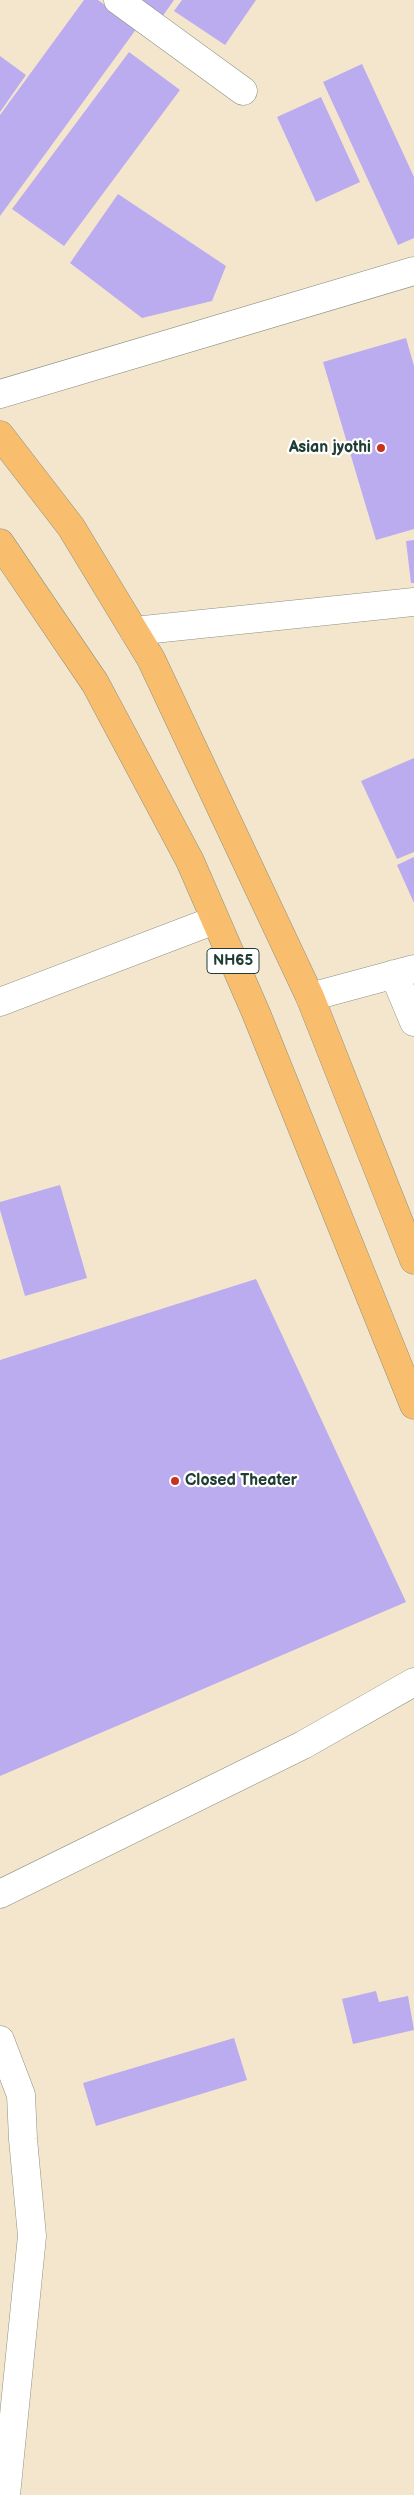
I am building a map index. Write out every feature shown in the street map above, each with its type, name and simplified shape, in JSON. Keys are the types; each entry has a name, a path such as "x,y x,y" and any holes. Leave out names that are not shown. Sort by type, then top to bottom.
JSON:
{"highway":[{"path":"0,435 71,527 151,660 310,997 414,1260"},
{"name":"NH65","path":"0,543 95,683 190,861 256,1013 414,1406"}],"street":[{"path":"118,0 243,91"},
{"path":"0,394 414,271"},
{"path":"134,631 414,602"},
{"path":"0,1002 216,920"},
{"path":"310,997 404,971 414,1022"},
{"path":"0,1894 303,1745 414,1682"},
{"path":"0,2040 21,2095 32,2236 6,2495"}],"building":[{"path":"84,0 98,0 137,28 0,216 0,115"},
{"path":"138,0 174,0 162,17"},
{"path":"182,0 256,0 225,45 174,11"},
{"path":"129,52 180,90 64,246 12,209"},
{"path":"0,56 26,75 0,112"},
{"path":"362,64 414,177 414,238 398,245 323,82"},
{"path":"321,97 360,182 316,202 277,117"},
{"path":"118,194 226,266 212,301 142,318 70,263"},
{"name":"Asian jyothi","path":"406,338 414,366 414,529 376,540 323,362"},
{"path":"414,540 414,583 411,583 406,541"},
{"path":"414,758 414,852 397,859 361,781"},
{"path":"414,857 414,903 397,865"},
{"path":"60,1185 87,1278 25,1296 0,1210 0,1202"},
{"name":"Closed Theater","path":"256,1279 406,1602 0,1776 0,1360"},
{"path":"376,1991 379,2002 408,1996 414,2030 353,2044 342,1999"},
{"path":"234,2038 247,2080 96,2126 83,2083"}],"place":[{"name":"Asian jyothi","path":"381,448"},
{"name":"Closed Theater","path":"175,1481"}]}
